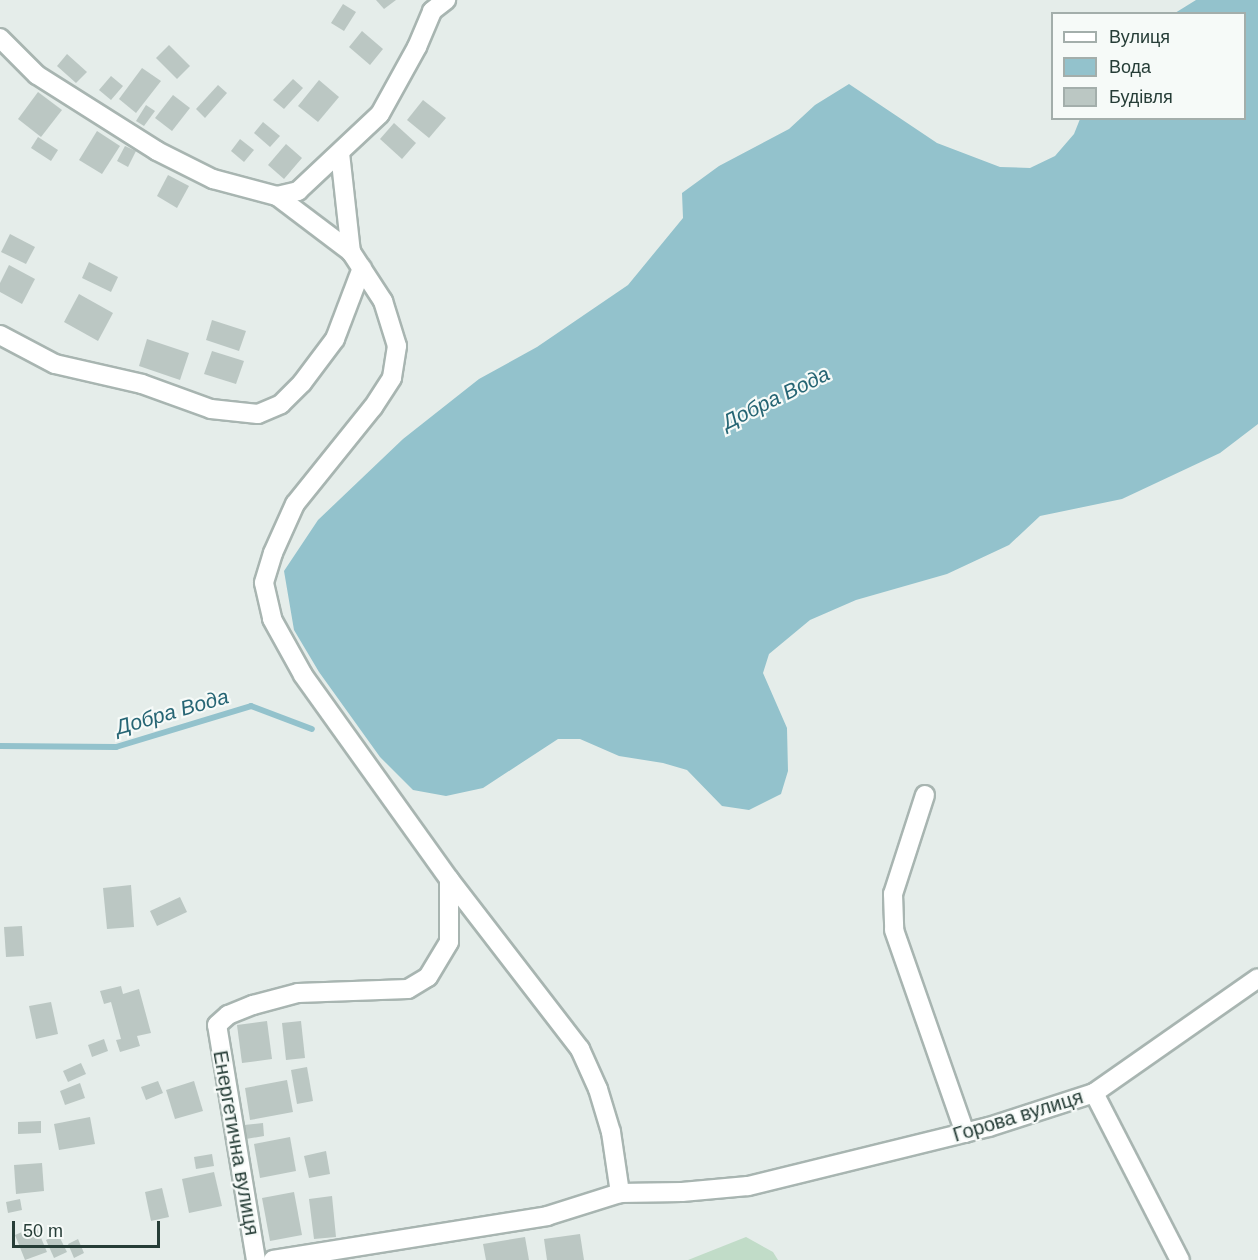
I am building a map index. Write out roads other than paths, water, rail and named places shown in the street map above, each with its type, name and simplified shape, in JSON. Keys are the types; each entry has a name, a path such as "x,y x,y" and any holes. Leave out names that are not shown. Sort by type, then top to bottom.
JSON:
{"street":[{"path":"277,196 298,191 380,114 417,47 435,4"},
{"path":"0,38 37,75 157,151 213,179 277,196 351,252 383,301 397,346 392,378 373,407 295,504 273,553 264,583 272,619 303,675 449,879 580,1049 598,1089 611,1132 620,1193"},
{"path":"340,153 351,252"},
{"path":"0,335 55,364 142,384 211,409 258,414 281,404 302,383 335,339 362,268"},
{"path":"925,795 893,894 894,930 965,1133"},
{"name":"Енергетична вулиця","path":"256,1260 217,1025 228,1015 253,1005 298,993 408,988 428,977 449,942 449,879"},
{"name":"Горова вулиця","path":"620,1193 682,1192 748,1186 965,1133 1094,1093 1258,978"},
{"path":"1094,1093 1180,1260"},
{"name":"Енергетична вулиця","path":"273,1260 547,1216 620,1193"}],"water":[{"path":"1196,0 1258,0 1258,424 1220,453 1122,499 1040,516 1009,545 947,574 856,600 810,620 769,654 763,673 787,728 788,771 781,794 749,810 722,806 687,770 663,763 619,756 580,739 558,739 483,788 446,796 413,790 380,757 319,672 294,630 284,571 318,520 403,439 479,379 537,347 628,285 683,218 682,193 719,166 789,129 815,105 849,84 937,143 1000,167 1030,168 1055,156 1074,134 1080,120 1246,120 1246,12 1177,12"}],"waterway":[{"name":"Добра Вода","path":"0,746 116,747 251,706 312,729"}]}
